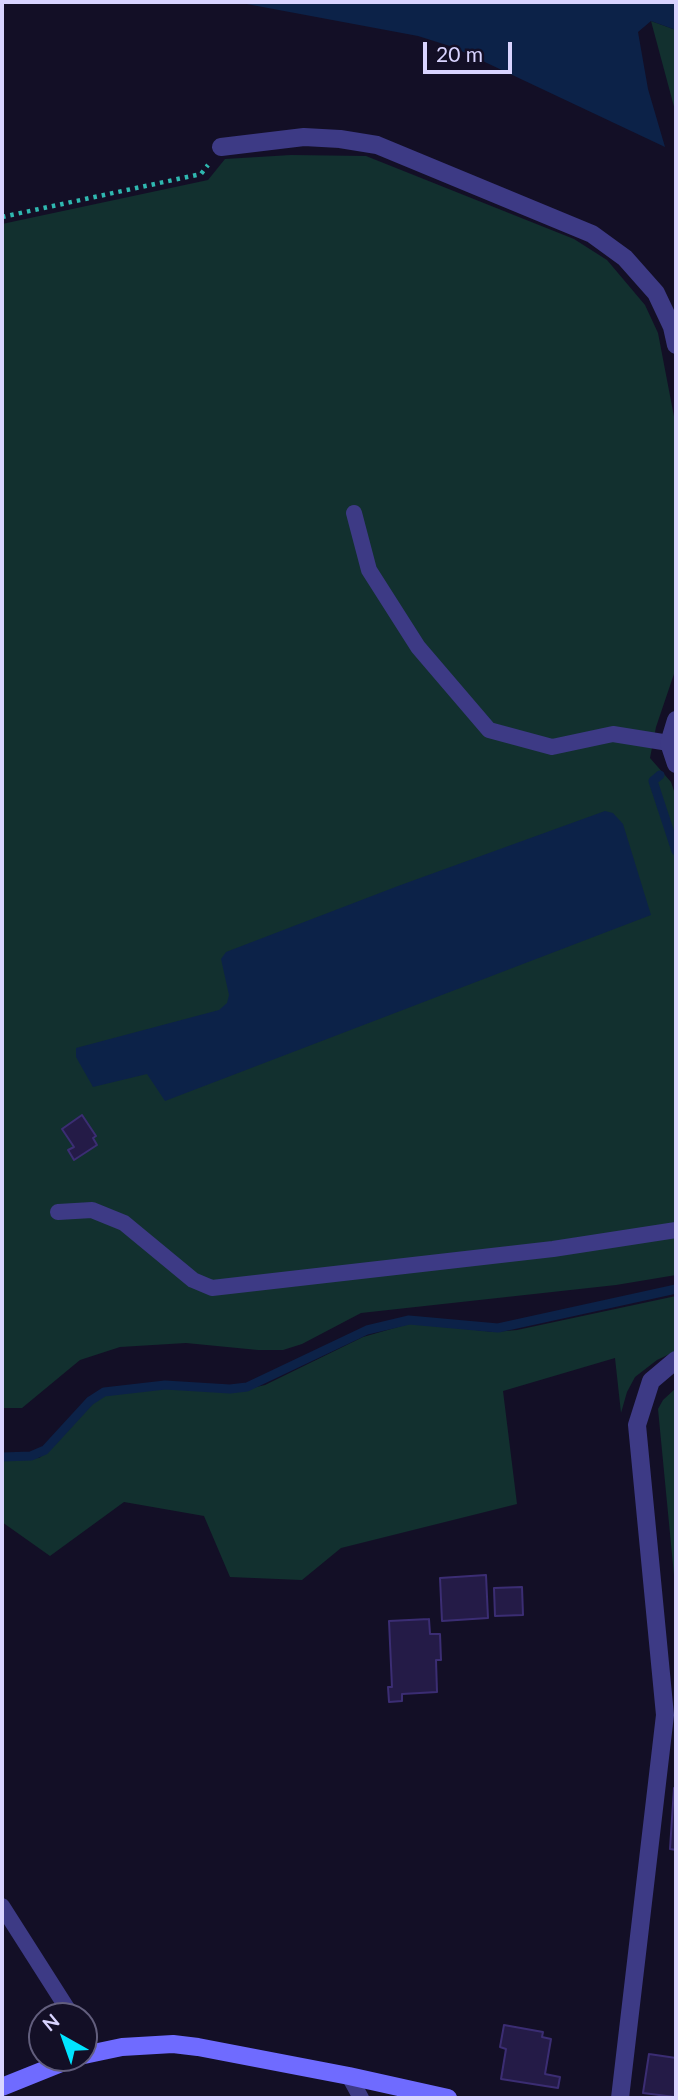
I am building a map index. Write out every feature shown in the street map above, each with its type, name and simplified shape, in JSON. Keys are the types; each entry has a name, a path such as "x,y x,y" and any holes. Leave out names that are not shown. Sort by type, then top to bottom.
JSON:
{"street":[{"path":"221,147 304,137 377,145 592,234 625,258 656,293 672,327 676,345"},
{"path":"676,720 670,743 676,764"},
{"path":"620,2098 670,1715 637,1426 651,1381 676,1360"},
{"path":"98,2051 173,2044 198,2047 448,2098"},
{"path":"2,2087 38,2072"}],"lane":[{"path":"354,513 369,570 418,647 489,730 552,747 613,734 670,743"},
{"path":"58,1212 92,1210 124,1223 192,1280 212,1288 553,1249 676,1230"},
{"path":"2,1906 63,2002"},
{"path":"349,2076 361,2098"}],"path":[{"path":"2,217 201,174 221,147"}],"green space":[{"path":"651,21 676,30 676,114"},
{"path":"291,155 366,156 574,239 607,260 645,305 658,333 676,427 676,668 656,727 650,758 671,782 676,797 676,1275 616,1285 361,1313 302,1344 283,1350 186,1343 120,1347 80,1360 22,1408 2,1408 2,224 208,180 225,159"},
{"path":"676,1296 676,1351 657,1360 635,1377 621,1413 615,1358 503,1391 517,1504 341,1548 302,1580 230,1577 204,1516 124,1502 50,1556 2,1522 2,1459 39,1458 52,1448 96,1400 108,1394 173,1388 235,1392 265,1385 363,1337 412,1323 494,1332 517,1330"},
{"path":"676,1388 676,1596 658,1409"}],"water":[{"path":"236,2 676,2 676,30 651,21 638,32 648,89 665,147 453,47 418,36"},
{"path":"605,811 613,813 623,824 651,915 165,1101 147,1074 93,1087 76,1057 76,1048 219,1010 227,1003 229,995 221,959 226,952"}],"building":[{"path":"82,1115 96,1136 93,1138 97,1145 74,1160 68,1150 74,1147 62,1129"},
{"path":"486,1575 488,1618 442,1621 440,1578"},
{"path":"522,1587 523,1615 495,1616 494,1588"},
{"path":"429,1619 430,1634 440,1634 441,1660 436,1660 437,1692 402,1694 402,1701 389,1702 388,1687 392,1687 389,1621"},
{"path":"676,1788 676,1850 670,1849"},
{"path":"504,2025 543,2032 542,2037 551,2039 545,2074 560,2077 558,2088 501,2079 506,2049 500,2047"},
{"path":"649,2054 676,2058 675,2097 643,2093"}],"waterway":[{"path":"660,775 653,781 676,851"},
{"path":"2,1457 31,1456 45,1450 90,1401 104,1392 165,1385 230,1389 247,1387 367,1330 409,1320 498,1328 676,1289"}]}
